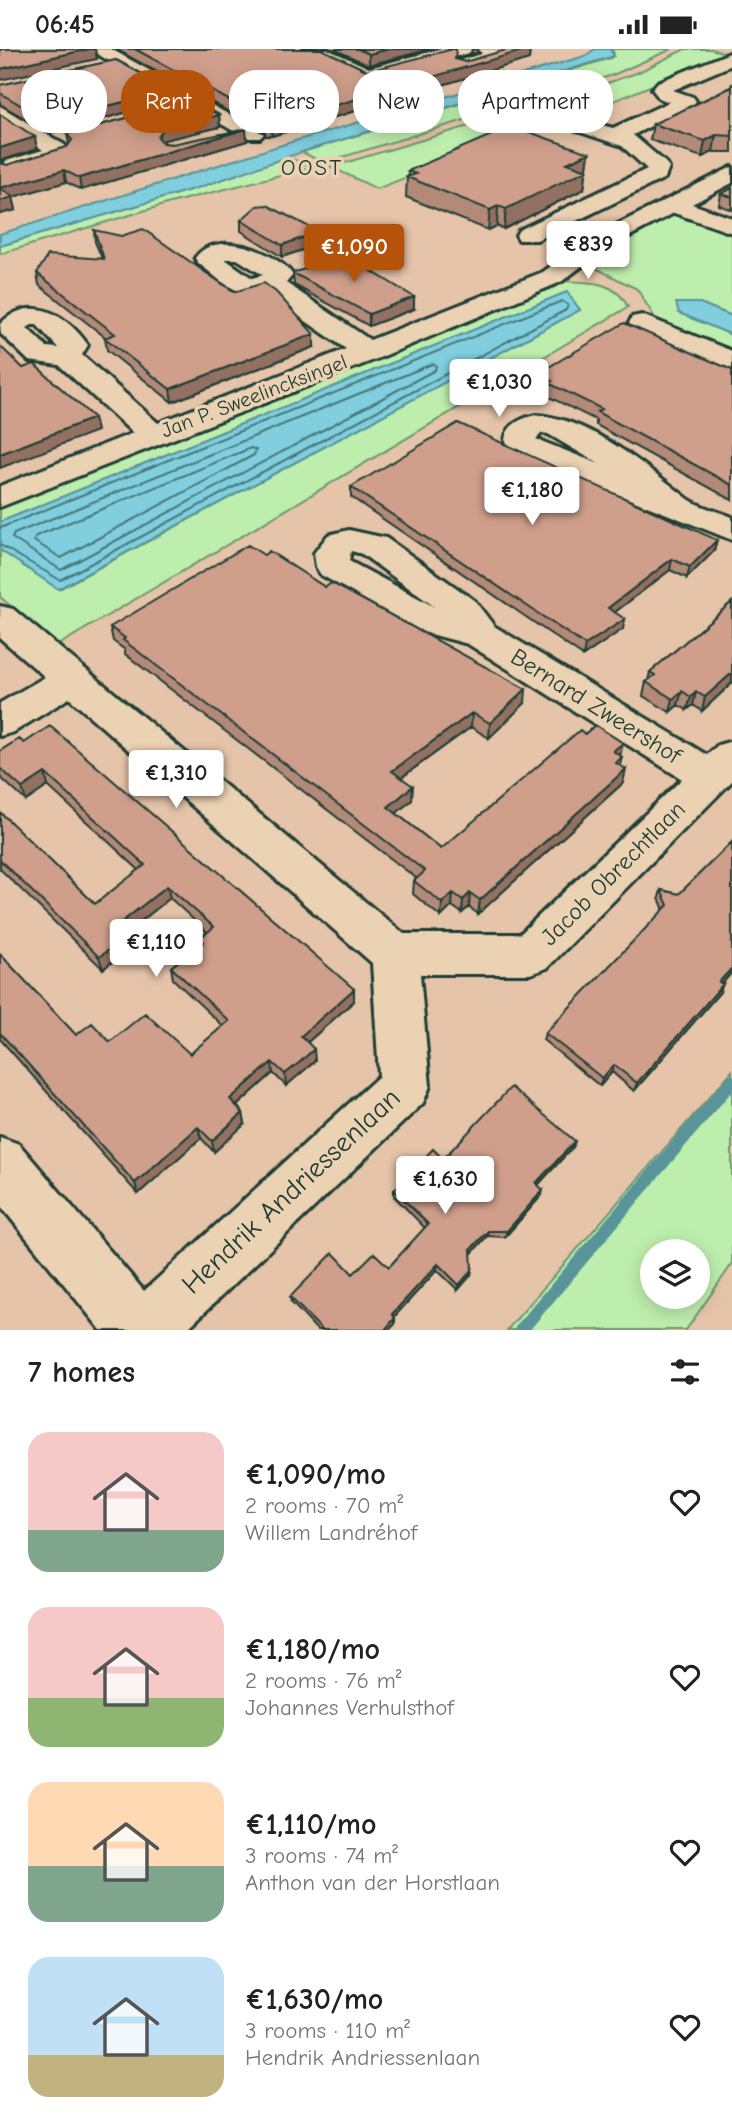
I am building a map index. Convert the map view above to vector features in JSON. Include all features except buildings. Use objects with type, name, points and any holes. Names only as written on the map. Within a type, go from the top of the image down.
[{"type":"street","points":[[97,49],[249,132],[212,138]]},
{"type":"street","points":[[312,49],[358,70]]},
{"type":"street","points":[[390,70],[463,57],[500,54],[487,49]]},
{"type":"street","points":[[716,49],[732,56]]},
{"type":"street","points":[[615,135],[686,101],[666,95],[662,89],[665,86],[732,56]]},
{"type":"street","points":[[86,69],[120,62]]},
{"type":"street","points":[[343,80],[353,78]]},
{"type":"street","points":[[0,112],[60,152],[10,168]]},
{"type":"street","points":[[528,235],[657,173],[658,168],[630,141],[608,133]]},
{"type":"street","points":[[47,143],[70,137]]},
{"type":"street","name":"Jan P. Sweelincksingel","points":[[0,496],[369,352],[557,275],[592,248],[732,174]]},
{"type":"street","points":[[673,205],[732,226]]},
{"type":"street","points":[[269,283],[369,352]]},
{"type":"street","points":[[642,323],[732,361]]},
{"type":"street","points":[[67,356],[153,435]]},
{"type":"street","points":[[673,501],[732,530]]},
{"type":"street","points":[[0,618],[395,954]]},
{"type":"street","name":"Bernard Zweershof","points":[[481,635],[721,767]]},
{"type":"street","points":[[0,722],[70,679]]},
{"type":"street","name":"Jacob Obrechtlaan","points":[[395,954],[530,954],[721,767]]},
{"type":"street","name":"Hendrik Andriessenlaan","points":[[142,1330],[405,1086],[395,954]]},
{"type":"street","points":[[0,1163],[142,1330]]},
{"type":"green space","points":[[610,49],[672,49],[613,75],[613,70],[572,70],[611,58],[614,53]]},
{"type":"green space","points":[[685,49],[711,49],[728,54],[613,101],[613,81],[639,72]]},
{"type":"green space","points":[[458,105],[458,122],[444,126],[444,109]]},
{"type":"green space","points":[[458,129],[458,133],[520,133],[377,189],[331,167]]},
{"type":"green space","points":[[364,133],[422,133],[323,163],[302,152]]},
{"type":"green space","points":[[287,157],[312,167],[170,203],[0,254],[0,246],[200,187]]},
{"type":"green space","points":[[673,209],[732,232],[732,316],[700,303],[679,313],[732,335],[732,351],[655,318],[637,289],[580,260]]},
{"type":"green space","points":[[558,281],[589,282],[607,287],[615,291],[628,307],[58,645],[0,597],[0,550],[59,589],[580,310],[567,292],[0,522],[0,503]]},
{"type":"green space","points":[[732,1071],[732,1264],[710,1296],[710,1239],[640,1239],[640,1309],[701,1309],[686,1330],[507,1330]]},
{"type":"water","points":[[595,49],[610,49],[614,56],[568,70],[537,70],[585,56]]},
{"type":"water","points":[[458,93],[458,104],[444,108],[444,97]]},
{"type":"water","points":[[353,124],[353,133],[364,133],[200,187],[0,246],[0,234],[288,143],[322,133],[339,133],[339,128]]},
{"type":"water","points":[[567,292],[580,310],[58,589],[0,550],[0,522]]},
{"type":"water","points":[[676,303],[700,303],[732,316],[732,335],[679,313]]},
{"type":"waterway","points":[[521,1330],[732,1081]]},
{"type":"district","name":"OOST","points":[[312,167]]}]
